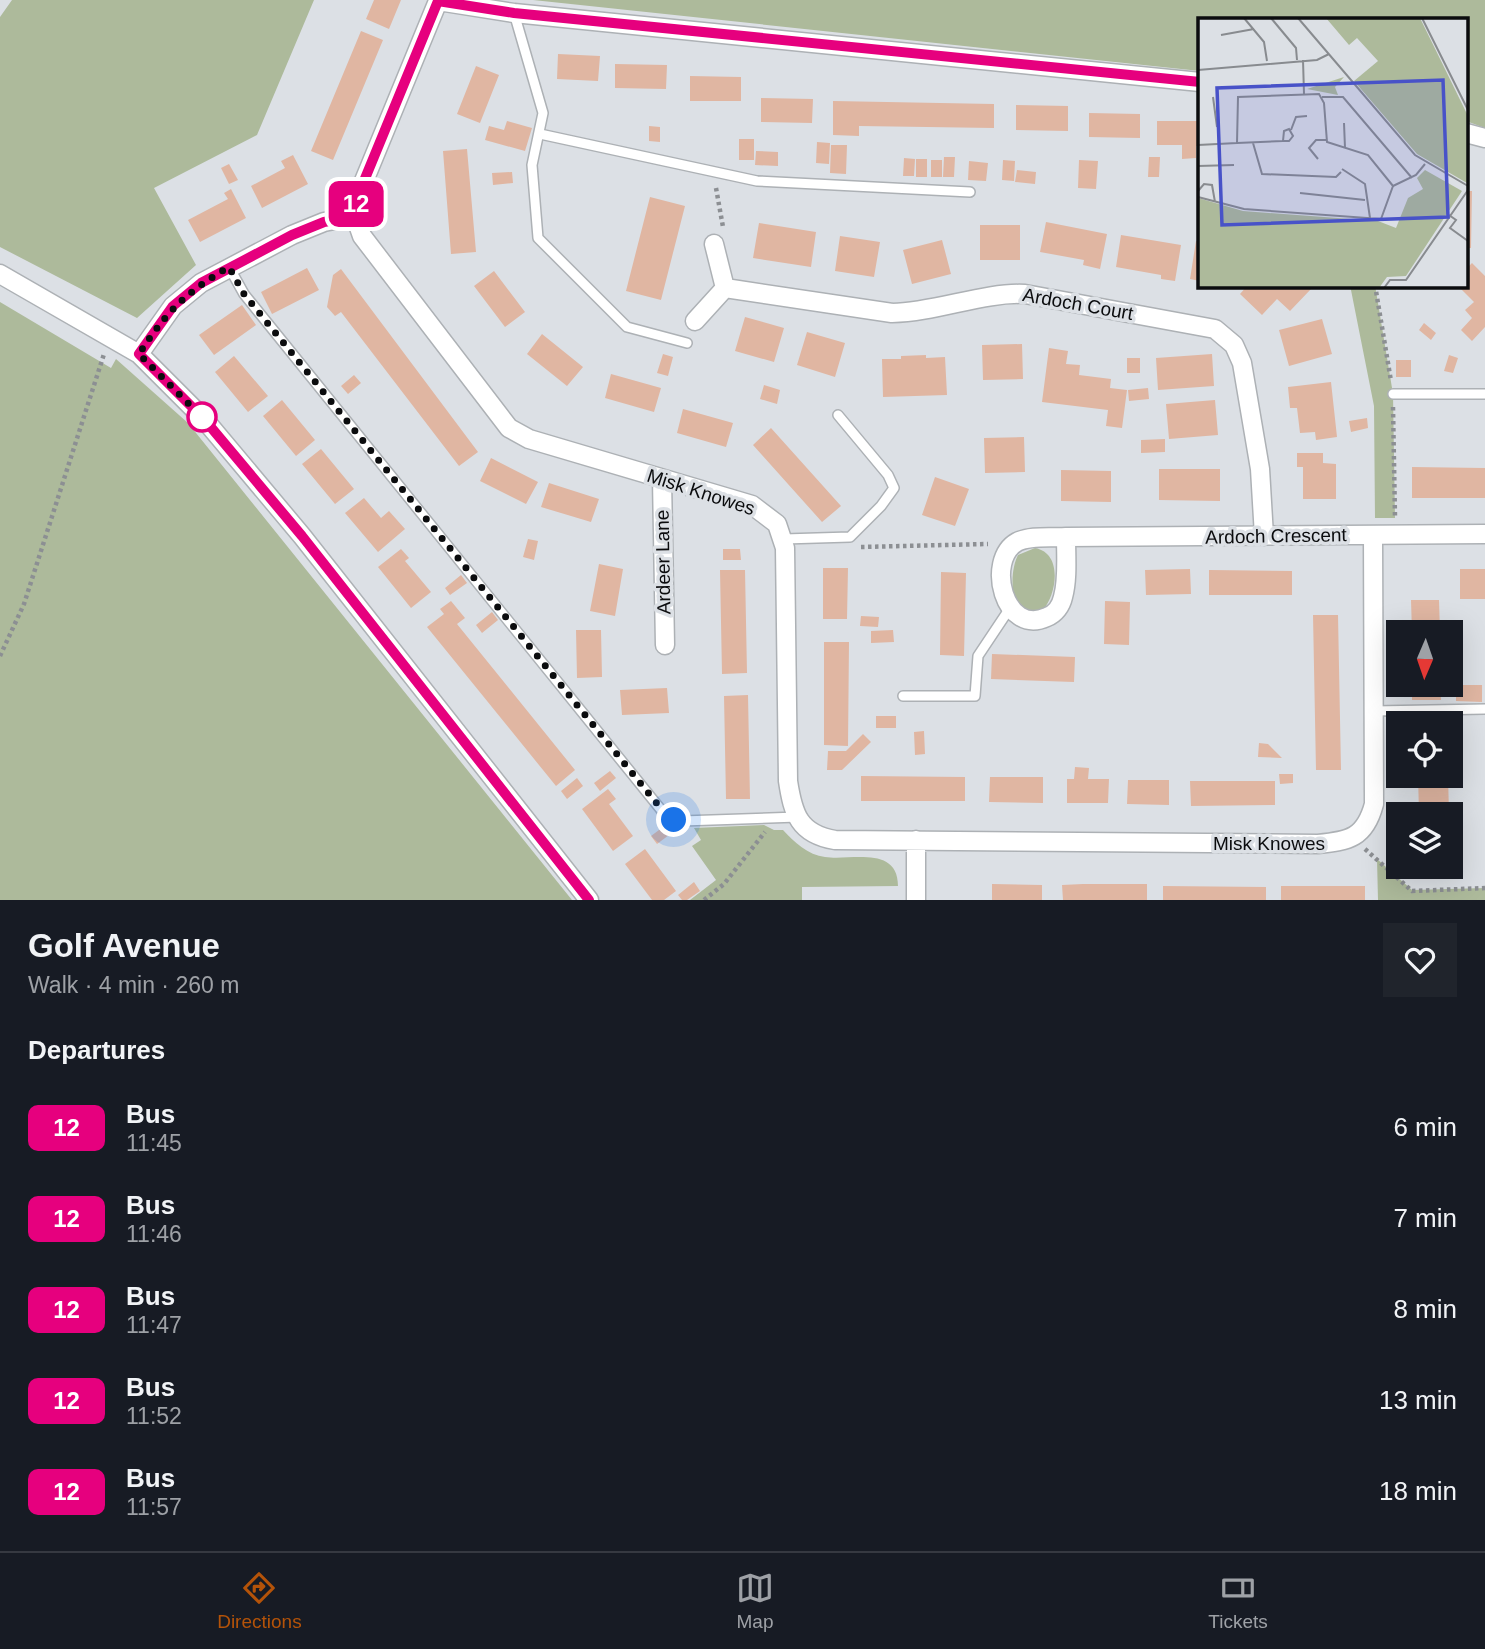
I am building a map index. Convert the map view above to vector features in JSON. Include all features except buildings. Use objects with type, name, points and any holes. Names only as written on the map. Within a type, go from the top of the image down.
[{"type":"street","points":[[139,354],[173,306],[201,283],[324,222],[355,216],[357,198],[438,1],[514,13],[1198,82]]},
{"type":"street","points":[[1468,134],[1485,138]]},
{"type":"street","name":"Misk Knowes","points":[[355,216],[362,236],[509,428],[529,439],[752,506],[777,524],[784,539]]},
{"type":"street","points":[[695,321],[725,288],[714,244]]},
{"type":"street","points":[[0,274],[139,354],[204,419],[302,536],[589,900]]},
{"type":"street","name":"Ardoch Court","points":[[725,288],[892,313],[933,310],[1002,295],[1026,293],[1215,329],[1234,345],[1242,363],[1260,469],[1264,536]]},
{"type":"street","name":"Ardeer Lane","points":[[663,480],[664,645]]},
{"type":"street","name":"Ardoch Crescent","points":[[1010,548],[1018,541],[1028,539],[1066,537],[1485,534]]},
{"type":"street","name":"Misk Knowes","points":[[798,817],[810,832],[821,838],[835,840],[1318,844],[1352,838],[1370,818],[1374,804],[1373,535]]},
{"type":"street","points":[[1010,548],[1004,559],[1002,572],[1003,595],[1010,608],[1024,619],[1045,619],[1061,605],[1065,594],[1066,537]]},
{"type":"street","points":[[784,539],[788,781],[791,801],[798,817]]},
{"type":"street","points":[[916,840],[916,900]]},
{"type":"lane","points":[[514,13],[543,113],[532,165],[538,238],[627,327],[687,342]]},
{"type":"lane","points":[[540,134],[757,181],[970,192]]},
{"type":"lane","points":[[229,267],[244,294],[663,811],[674,820],[682,821],[798,817]]},
{"type":"lane","points":[[1393,394],[1485,394]]},
{"type":"lane","points":[[784,539],[850,537],[881,506],[894,488],[888,475],[838,415]]},
{"type":"lane","points":[[904,696],[975,696],[978,656],[1010,608]]},
{"type":"lane","points":[[1374,711],[1485,709]]},
{"type":"path","points":[[713,173],[726,240],[714,244]]},
{"type":"path","points":[[0,656],[24,604],[110,337]]},
{"type":"path","points":[[854,547],[993,544],[1010,548]]},
{"type":"path","points":[[705,900],[724,884],[776,818]]},
{"type":"path","points":[[1352,838],[1412,891],[1485,888]]},
{"type":"green space","points":[[12,0],[314,0],[257,135],[154,188],[196,265],[137,318],[0,247],[0,17]]},
{"type":"green space","points":[[533,0],[1485,0],[1485,128],[1468,122],[1468,18],[1198,18],[1198,71]]},
{"type":"green space","points":[[1350,287],[1375,287],[1393,394],[1395,518],[1375,518],[1374,406]]},
{"type":"green space","points":[[0,302],[111,368],[116,359],[188,423],[572,900],[0,900]]},
{"type":"green space","points":[[1035,548],[1044,551],[1050,558],[1055,575],[1048,603],[1043,610],[1031,612],[1024,610],[1015,597],[1013,570],[1018,555]]},
{"type":"green space","points":[[764,825],[774,830],[783,830],[802,847],[819,856],[881,860],[890,865],[896,873],[898,886],[802,887],[802,900],[690,900],[716,880],[692,846],[701,840],[694,828]]},
{"type":"green space","points":[[1377,859],[1386,867],[1386,879],[1400,879],[1412,890],[1485,888],[1485,900],[1378,900]]},
{"type":"bus line","name":"12","points":[[589,900],[302,536],[204,419],[139,354],[173,306],[201,283],[292,235],[324,222],[355,216],[357,198],[438,1],[514,13],[1198,82]]},
{"type":"route","points":[[202,417],[204,419],[139,354],[173,306],[201,283],[229,267],[244,294],[663,811],[674,820]]}]
